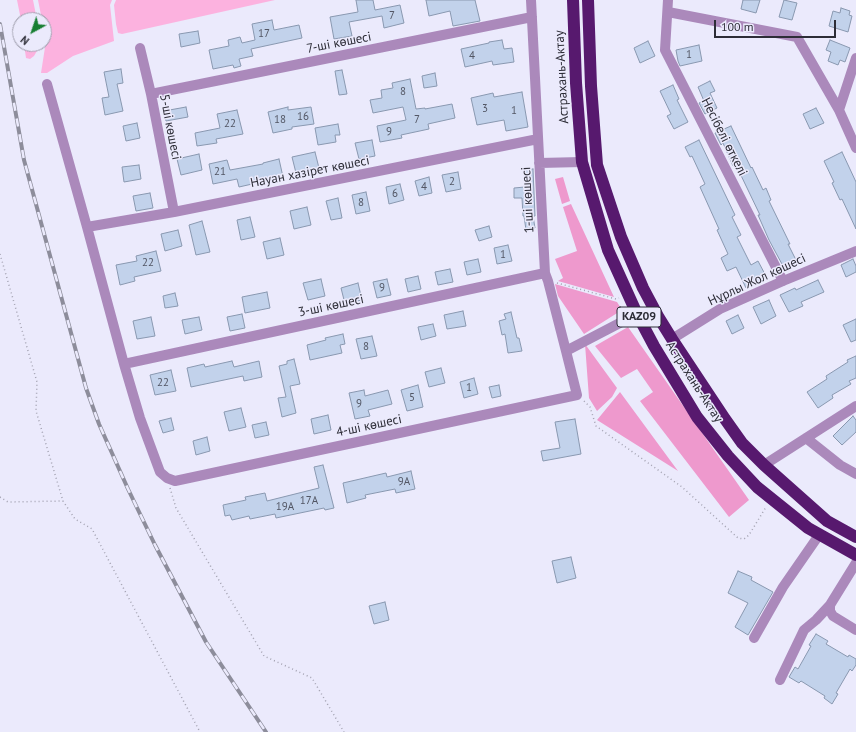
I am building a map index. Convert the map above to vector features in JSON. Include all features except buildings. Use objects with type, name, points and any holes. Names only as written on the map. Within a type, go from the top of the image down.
[{"type":"highway","name":"Астрахань-Актау","points":[[573,0],[576,83],[582,162],[608,250],[637,314],[654,346],[697,417],[728,456],[756,487],[808,528],[856,555]]},
{"type":"highway","name":"KAZ09","points":[[588,0],[591,86],[597,165],[621,237],[643,288],[672,339],[742,443],[764,465],[827,521],[856,537]]},
{"type":"highway","points":[[728,456],[742,443]]},
{"type":"street","name":"1-шi көшесі","points":[[531,0],[546,277],[577,395]]},
{"type":"street","name":"Несібелі өткелі","points":[[668,0],[666,50],[783,281]]},
{"type":"street","points":[[668,12],[797,37],[840,110],[856,148]]},
{"type":"street","name":"7-шi көшесі","points":[[151,94],[532,17]]},
{"type":"street","name":"5-шi көшесі","points":[[140,48],[151,94],[174,212]]},
{"type":"street","points":[[840,110],[856,58]]},
{"type":"street","points":[[47,84],[140,418],[160,472],[167,478]]},
{"type":"street","name":"Науан хазірет көшесі","points":[[87,227],[174,212],[538,139]]},
{"type":"street","points":[[539,164],[582,162]]},
{"type":"street","name":"Нұрлы Жол көшесі","points":[[672,339],[720,309],[856,251]]},
{"type":"street","name":"3-шi көшесі","points":[[124,364],[546,277]]},
{"type":"street","points":[[566,351],[637,314]]},
{"type":"street","name":"4-шi көшесі","points":[[167,478],[175,481],[577,395]]},
{"type":"street","points":[[764,465],[856,406]]},
{"type":"street","points":[[806,438],[840,465],[856,474]]},
{"type":"street","points":[[754,638],[783,587],[819,535]]},
{"type":"street","points":[[780,680],[804,630],[830,605],[856,564]]},
{"type":"street","points":[[830,605],[830,611],[833,616],[856,630]]},
{"type":"path","points":[[0,254],[37,382],[36,411],[63,501],[75,519],[92,529],[200,732]]},
{"type":"path","points":[[546,277],[616,299],[628,295]]},
{"type":"path","points":[[577,395],[590,407],[596,426],[682,487],[738,538],[744,539],[749,535],[771,499]]},
{"type":"path","points":[[167,478],[176,508],[264,656],[312,678],[344,732]]},
{"type":"path","points":[[0,497],[8,502],[63,501]]},
{"type":"shaded area","points":[[17,0],[33,0],[35,12],[19,12]]},
{"type":"shaded area","points":[[38,0],[112,0],[110,5],[114,41],[73,56],[47,73],[41,73],[44,52],[52,52],[52,12],[40,12]]},
{"type":"shaded area","points":[[116,0],[275,0],[122,34],[118,33],[116,24],[114,5]]},
{"type":"shaded area","points":[[25,52],[36,52],[30,59],[26,58]]},
{"type":"shaded area","points":[[563,177],[570,201],[562,204],[555,179]]},
{"type":"shaded area","points":[[571,204],[614,297],[558,281],[563,278],[555,259],[577,251],[563,207]]},
{"type":"shaded area","points":[[555,284],[617,302],[622,310],[584,334],[558,296]]},
{"type":"shaded area","points":[[628,327],[749,500],[729,517],[640,401],[653,392],[637,369],[621,378],[595,346]]},
{"type":"shaded area","points":[[585,344],[617,388],[612,397],[597,411],[589,398]]},
{"type":"shaded area","points":[[620,392],[678,471],[597,420]]},
{"type":"railway","points":[[0,24],[24,160],[86,388],[99,424],[155,545],[206,642],[266,732]]}]
